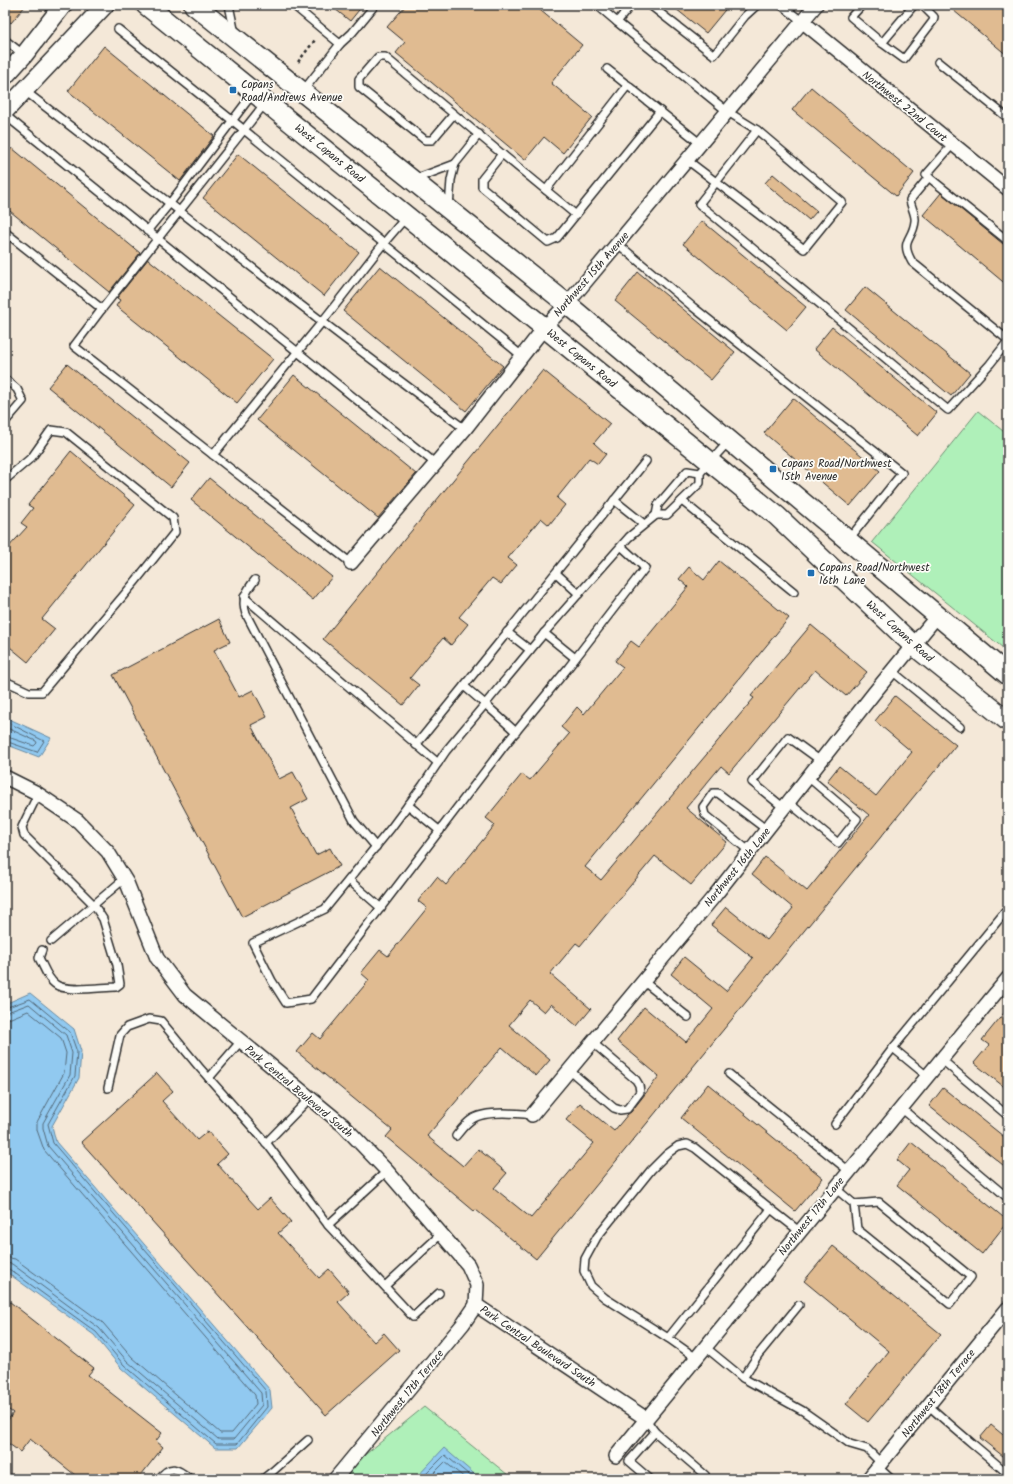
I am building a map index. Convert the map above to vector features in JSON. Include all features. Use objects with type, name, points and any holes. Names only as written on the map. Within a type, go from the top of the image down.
[{"type":"main road","name":"West Copans Road","points":[[146,5],[544,328],[705,467],[777,516],[914,645],[1008,721]]},
{"type":"main road","points":[[194,5],[567,304],[1008,675]]},
{"type":"street","points":[[5,112],[105,5]]},
{"type":"street","name":"Northwest 15th Avenue","points":[[351,563],[465,429],[544,328],[567,304],[618,244],[816,5]]},
{"type":"street","points":[[5,76],[24,55],[55,8]]},
{"type":"street","name":"Northwest 22nd Court","points":[[803,22],[1008,189]]},
{"type":"street","name":"Northwest 16th Lane","points":[[532,1115],[716,894],[937,616]]},
{"type":"street","name":"Park Central Boulevard South","points":[[5,777],[38,794],[78,821],[108,852],[124,879],[157,958],[185,995],[343,1125],[387,1171],[468,1265],[477,1285],[476,1304],[645,1418]]},
{"type":"street","name":"Northwest 17th Lane","points":[[616,1456],[704,1346],[1007,979]]},
{"type":"street","name":"Northwest 17th Terrace","points":[[335,1479],[463,1324],[476,1304]]},
{"type":"street","name":"Northwest 18th Terrace","points":[[868,1479],[1008,1308]]},
{"type":"lane","points":[[229,5],[236,40]]},
{"type":"lane","points":[[293,5],[340,44]]},
{"type":"lane","points":[[303,91],[340,44],[352,33],[375,5]]},
{"type":"lane","points":[[597,5],[728,112],[757,130],[842,202],[804,249],[687,160]]},
{"type":"lane","points":[[617,22],[631,5]]},
{"type":"lane","points":[[650,5],[714,55],[757,5]]},
{"type":"lane","points":[[781,5],[803,22]]},
{"type":"lane","points":[[862,5],[851,17],[904,59],[933,21],[934,17],[922,5]]},
{"type":"lane","points":[[882,43],[914,5]]},
{"type":"lane","points":[[118,30],[522,356]]},
{"type":"lane","points":[[5,40],[24,55]]},
{"type":"lane","points":[[454,114],[432,140],[425,140],[359,86],[359,79],[378,57],[386,57],[576,214]]},
{"type":"lane","points":[[938,62],[1008,118]]},
{"type":"lane","points":[[607,69],[701,144]]},
{"type":"lane","points":[[546,190],[628,85]]},
{"type":"lane","points":[[24,91],[379,366],[465,429]]},
{"type":"lane","points":[[147,231],[232,121],[260,97]]},
{"type":"lane","points":[[260,97],[243,130],[74,346],[351,563]]},
{"type":"lane","points":[[502,154],[482,179],[482,187],[548,242],[557,238],[660,111]]},
{"type":"lane","points":[[5,115],[436,464]]},
{"type":"lane","points":[[757,130],[699,204],[948,410],[990,364],[1008,340],[912,262],[907,253],[906,242],[916,220],[910,200],[929,177]]},
{"type":"lane","points":[[449,209],[451,180],[455,164],[479,134]]},
{"type":"lane","points":[[952,144],[926,175],[1008,241]]},
{"type":"lane","points":[[413,180],[455,164]]},
{"type":"lane","points":[[213,454],[407,216]]},
{"type":"lane","points":[[5,232],[102,309]]},
{"type":"lane","points":[[618,244],[693,307],[902,473],[847,541]]},
{"type":"lane","points":[[5,379],[17,389],[23,401],[5,422]]},
{"type":"lane","points":[[5,480],[32,457],[51,430],[66,432],[173,518],[175,532],[42,692],[29,692],[5,681]]},
{"type":"lane","points":[[621,546],[645,568],[516,732],[311,1000],[286,1003],[272,981],[253,943],[324,909],[376,847],[446,751],[544,633],[621,546],[644,524],[656,515],[667,515],[700,483],[705,467],[730,441]]},
{"type":"lane","points":[[416,745],[646,461]]},
{"type":"lane","points":[[656,515],[658,505],[686,471],[705,467]]},
{"type":"lane","points":[[614,500],[644,524]]},
{"type":"lane","points":[[682,500],[794,592]]},
{"type":"lane","points":[[556,572],[579,594]]},
{"type":"lane","points":[[255,580],[244,597],[243,604],[246,614],[354,821],[376,847]]},
{"type":"lane","points":[[244,597],[416,745],[438,762]]},
{"type":"lane","points":[[507,632],[530,650]]},
{"type":"lane","points":[[544,633],[575,658]]},
{"type":"lane","points":[[892,671],[960,727]]},
{"type":"lane","points":[[464,686],[516,732]]},
{"type":"lane","points":[[808,777],[857,819],[838,843],[752,782],[788,737],[821,761]]},
{"type":"lane","points":[[749,851],[705,815],[702,806],[714,793],[718,794],[767,830]]},
{"type":"lane","points":[[38,794],[22,827],[24,835],[94,905],[103,919],[117,965],[120,984],[116,987],[67,989],[56,985],[49,978],[39,958],[42,950]]},
{"type":"lane","points":[[408,805],[440,831]]},
{"type":"lane","points":[[51,941],[124,879]]},
{"type":"lane","points":[[349,880],[381,908]]},
{"type":"lane","points":[[835,1124],[893,1048],[1007,912]]},
{"type":"lane","points":[[643,981],[688,1017]]},
{"type":"lane","points":[[108,1088],[120,1035],[127,1027],[149,1019],[161,1021],[266,1143],[328,1225],[413,1317],[439,1293]]},
{"type":"lane","points":[[209,1078],[240,1041]]},
{"type":"lane","points":[[569,1070],[614,1108],[620,1110],[627,1109],[640,1092],[639,1085],[636,1080],[592,1042]]},
{"type":"lane","points":[[893,1048],[927,1076]]},
{"type":"lane","points":[[941,1059],[1008,1116]]},
{"type":"lane","points":[[729,1074],[849,1171]]},
{"type":"lane","points":[[266,1143],[310,1098]]},
{"type":"lane","points":[[901,1108],[1008,1198]]},
{"type":"lane","points":[[456,1136],[471,1120],[485,1115],[511,1113],[532,1115]]},
{"type":"lane","points":[[695,1357],[605,1298],[591,1286],[584,1271],[585,1259],[596,1237],[651,1170],[667,1154],[678,1146],[687,1144],[695,1148],[799,1231]]},
{"type":"lane","points":[[328,1225],[387,1171]]},
{"type":"lane","points":[[835,1188],[854,1204],[857,1230],[950,1304],[971,1277],[879,1202],[854,1204]]},
{"type":"lane","points":[[668,1338],[771,1209]]},
{"type":"lane","points":[[385,1286],[441,1234]]},
{"type":"lane","points":[[743,1378],[758,1354],[799,1305]]},
{"type":"lane","points":[[704,1346],[743,1378],[803,1410],[850,1444],[867,1449],[891,1479]]},
{"type":"lane","points":[[928,1405],[1008,1474]]},
{"type":"lane","points":[[645,1418],[656,1432],[706,1475],[702,1479]]},
{"type":"lane","points":[[650,1479],[629,1461],[656,1432]]},
{"type":"lane","points":[[263,1479],[273,1472],[308,1440]]},
{"type":"lane","points":[[159,1479],[164,1471],[175,1469],[179,1470],[190,1479]]},
{"type":"path","points":[[298,62],[315,40]]},
{"type":"green space","points":[[978,411],[1008,435],[1008,652],[872,542]]},
{"type":"green space","points":[[424,1407],[513,1479],[335,1479]]},
{"type":"water","points":[[5,717],[51,738],[39,757],[5,744]]},
{"type":"water","points":[[30,993],[74,1029],[81,1051],[79,1078],[52,1126],[56,1142],[270,1390],[272,1408],[238,1448],[215,1448],[121,1368],[94,1335],[5,1271],[5,1004]]},
{"type":"water","points":[[444,1448],[480,1479],[415,1479]]},
{"type":"building","points":[[5,5],[26,5],[11,23],[5,18]]},
{"type":"building","points":[[330,5],[363,5],[350,21]]},
{"type":"building","points":[[406,5],[534,5],[582,45],[551,83],[592,117],[563,153],[544,137],[525,160],[396,53],[405,42],[387,27]]},
{"type":"building","points":[[671,5],[729,5],[706,33]]},
{"type":"building","points":[[947,5],[1008,5],[1008,56]]},
{"type":"building","points":[[104,46],[214,136],[180,181],[68,91]]},
{"type":"building","points":[[811,87],[914,173],[896,196],[792,110]]},
{"type":"building","points":[[12,148],[140,253],[109,292],[5,207],[5,157]]},
{"type":"building","points":[[238,154],[359,252],[324,296],[203,198]]},
{"type":"building","points":[[773,174],[817,211],[809,220],[765,183]]},
{"type":"building","points":[[941,193],[1008,248],[1008,286],[923,215]]},
{"type":"building","points":[[702,221],[806,307],[787,330],[683,244]]},
{"type":"building","points":[[148,259],[273,359],[237,403],[116,306],[120,300],[117,298]]},
{"type":"building","points":[[380,266],[503,366],[466,411],[343,311]]},
{"type":"building","points":[[638,272],[735,352],[711,380],[615,301]]},
{"type":"building","points":[[865,287],[970,373],[951,396],[846,310]]},
{"type":"building","points":[[832,327],[937,413],[918,436],[814,349]]},
{"type":"building","points":[[67,364],[190,463],[171,487],[48,387]]},
{"type":"building","points":[[543,370],[610,424],[594,443],[606,454],[598,464],[589,458],[557,498],[565,505],[549,525],[541,518],[508,558],[517,565],[501,584],[492,578],[459,617],[468,624],[451,645],[443,638],[410,678],[419,685],[403,705],[323,639]]},
{"type":"building","points":[[294,375],[416,474],[378,518],[257,420]]},
{"type":"building","points":[[793,398],[880,471],[850,506],[764,433]]},
{"type":"building","points":[[71,451],[135,505],[42,619],[55,629],[28,662],[5,643],[5,551],[27,527],[21,523],[33,508],[28,505]]},
{"type":"building","points":[[209,478],[332,577],[313,600],[191,500]]},
{"type":"building","points":[[719,561],[789,618],[585,867],[601,880],[754,698],[751,696],[811,625],[867,672],[846,696],[815,670],[729,773],[721,766],[686,808],[727,842],[691,885],[655,856],[580,946],[576,943],[550,974],[591,1009],[577,1026],[551,1004],[544,1012],[530,1000],[509,1025],[550,1060],[536,1076],[502,1047],[427,1136],[463,1166],[478,1149],[507,1173],[494,1188],[531,1218],[594,1143],[566,1120],[580,1103],[614,1131],[659,1076],[617,1041],[644,1007],[686,1042],[713,1009],[671,974],[684,957],[726,991],[753,958],[711,925],[726,907],[767,940],[793,908],[752,874],[765,857],[807,891],[869,815],[827,781],[839,766],[876,796],[912,752],[875,721],[895,696],[956,745],[536,1259],[476,1210],[474,1211],[386,1137],[392,1130],[297,1052],[313,1033],[320,1039],[369,980],[361,973],[380,950],[388,956],[427,908],[418,901],[437,877],[446,885],[495,825],[486,818],[522,774],[530,780],[569,734],[561,727],[577,707],[584,714],[623,667],[615,661],[631,641],[639,647],[688,587],[679,579],[689,567],[704,580]]},
{"type":"building","points":[[219,619],[230,642],[214,650],[239,697],[253,690],[267,717],[251,725],[279,779],[293,772],[308,799],[291,808],[316,855],[330,848],[340,866],[242,917],[113,675]]},
{"type":"building","points":[[1008,1008],[1008,1090],[974,1063],[989,1045],[982,1040]]},
{"type":"building","points":[[157,1073],[173,1091],[162,1101],[197,1140],[208,1131],[228,1154],[217,1164],[258,1209],[270,1198],[291,1222],[278,1233],[319,1278],[329,1269],[349,1292],[338,1302],[374,1342],[384,1333],[399,1350],[326,1415],[81,1142]]},
{"type":"building","points":[[708,1084],[823,1178],[795,1211],[681,1118]]},
{"type":"building","points":[[943,1088],[1008,1140],[1008,1169],[929,1106]]},
{"type":"building","points":[[911,1142],[1008,1221],[982,1254],[897,1185],[909,1170],[897,1160]]},
{"type":"building","points":[[833,1246],[941,1334],[868,1422],[846,1404],[889,1351],[804,1281]]},
{"type":"building","points":[[5,1298],[94,1368],[88,1375],[162,1433],[156,1441],[163,1447],[138,1479],[80,1479],[30,1439],[20,1452],[5,1441],[5,1424],[13,1413],[5,1407]]},
{"type":"building","points":[[991,1425],[1008,1439],[1008,1460],[980,1438]]},
{"type":"place","name":"Copans Road/Andrews Avenue","points":[[233,90]]},
{"type":"place","name":"Copans Road/Northwest 15th Avenue","points":[[773,469]]},
{"type":"place","name":"Copans Road/Northwest 16th Lane","points":[[811,573]]}]
